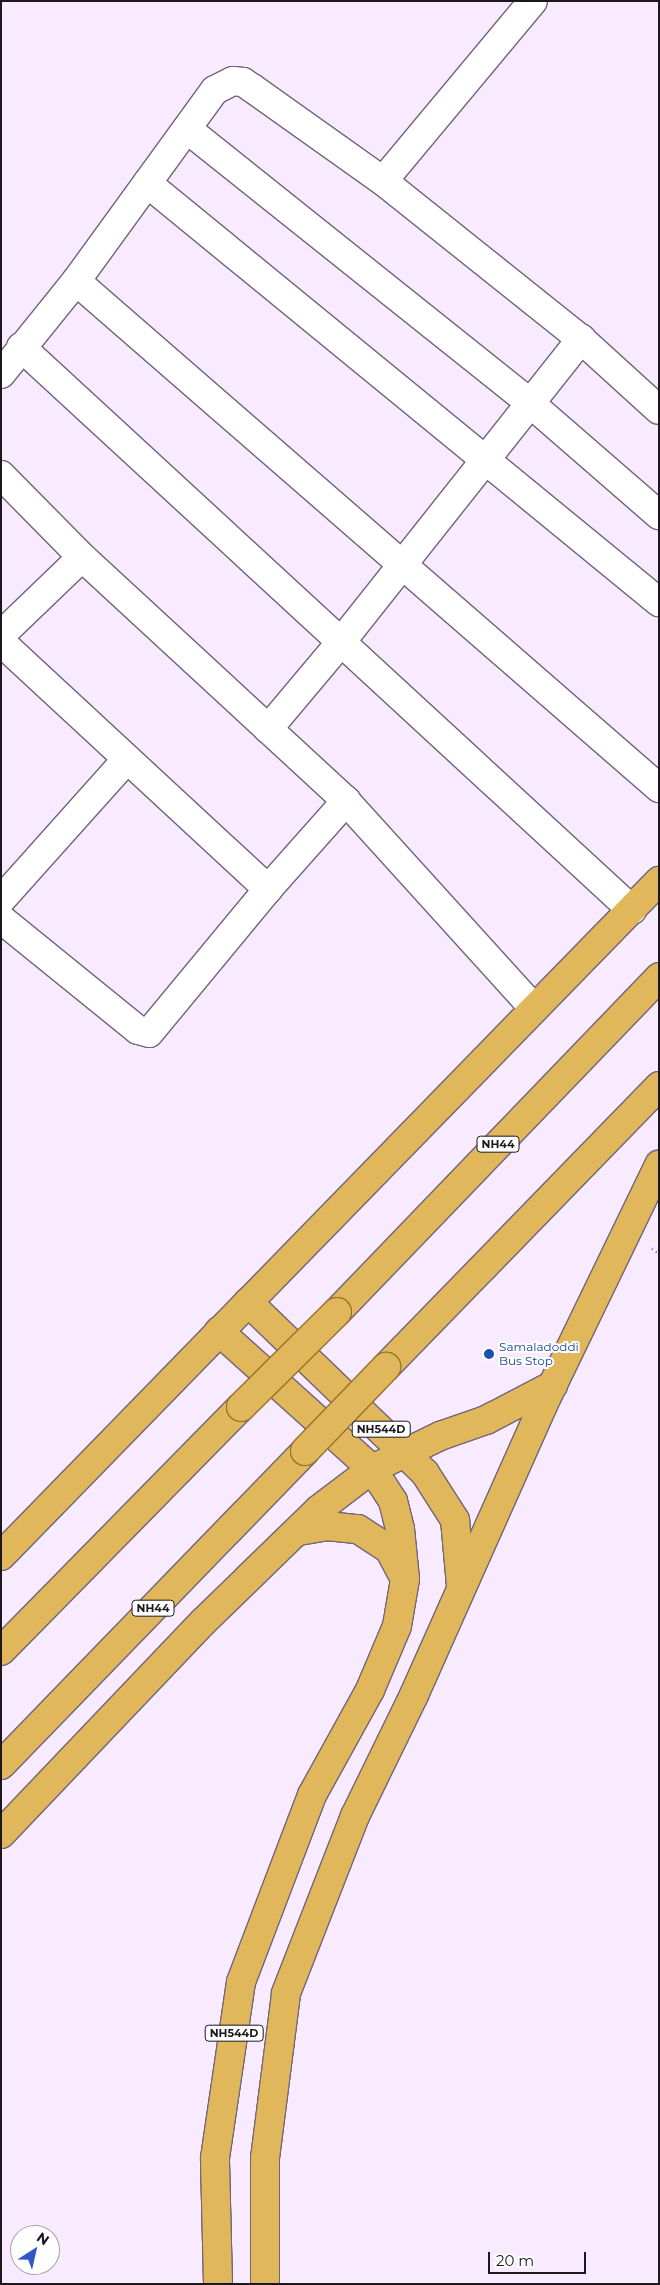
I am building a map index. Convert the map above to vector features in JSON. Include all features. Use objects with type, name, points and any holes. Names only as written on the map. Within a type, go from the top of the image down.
[{"type":"highway","points":[[1,1556],[659,881]]},
{"type":"highway","name":"NH44","points":[[1,1651],[337,1312],[659,977]]},
{"type":"highway","name":"NH44","points":[[1,1765],[659,1086]]},
{"type":"highway","points":[[461,1586],[553,1384],[659,1165]]},
{"type":"highway","name":"NH544D","points":[[248,1302],[426,1473],[455,1520],[461,1586],[414,1695],[355,1816],[286,1993],[265,2158],[265,2284]]},
{"type":"highway","name":"NH544D","points":[[218,2284],[215,2158],[241,1982],[312,1795],[370,1690],[396,1626],[405,1579],[400,1529],[393,1501],[372,1469],[220,1331]]},
{"type":"highway","points":[[1,1834],[204,1622],[299,1531],[318,1510],[372,1469],[440,1436],[486,1420],[553,1384]]},
{"type":"highway","points":[[299,1531],[327,1526],[358,1529],[389,1549],[405,1579]]},
{"type":"street","points":[[383,181],[532,1]]},
{"type":"street","points":[[1,374],[76,281],[215,90],[233,81],[243,82],[383,181],[581,339],[659,410]]},
{"type":"street","points":[[187,129],[530,403],[659,515]]},
{"type":"street","points":[[147,183],[659,602]]},
{"type":"street","points":[[76,281],[401,566],[659,788]]},
{"type":"street","points":[[268,729],[341,642],[581,339]]},
{"type":"street","points":[[21,347],[632,910]]},
{"type":"street","points":[[1,475],[82,557],[346,801],[534,1008]]},
{"type":"street","points":[[1,635],[82,557]]},
{"type":"street","points":[[1,642],[268,889]]},
{"type":"street","points":[[1,900],[127,759]]},
{"type":"street","points":[[1,919],[138,1030],[146,1033],[151,1030],[268,889],[346,801]]},
{"type":"place","name":"Samaladoddi Bus Stop","points":[[489,1354]]}]
